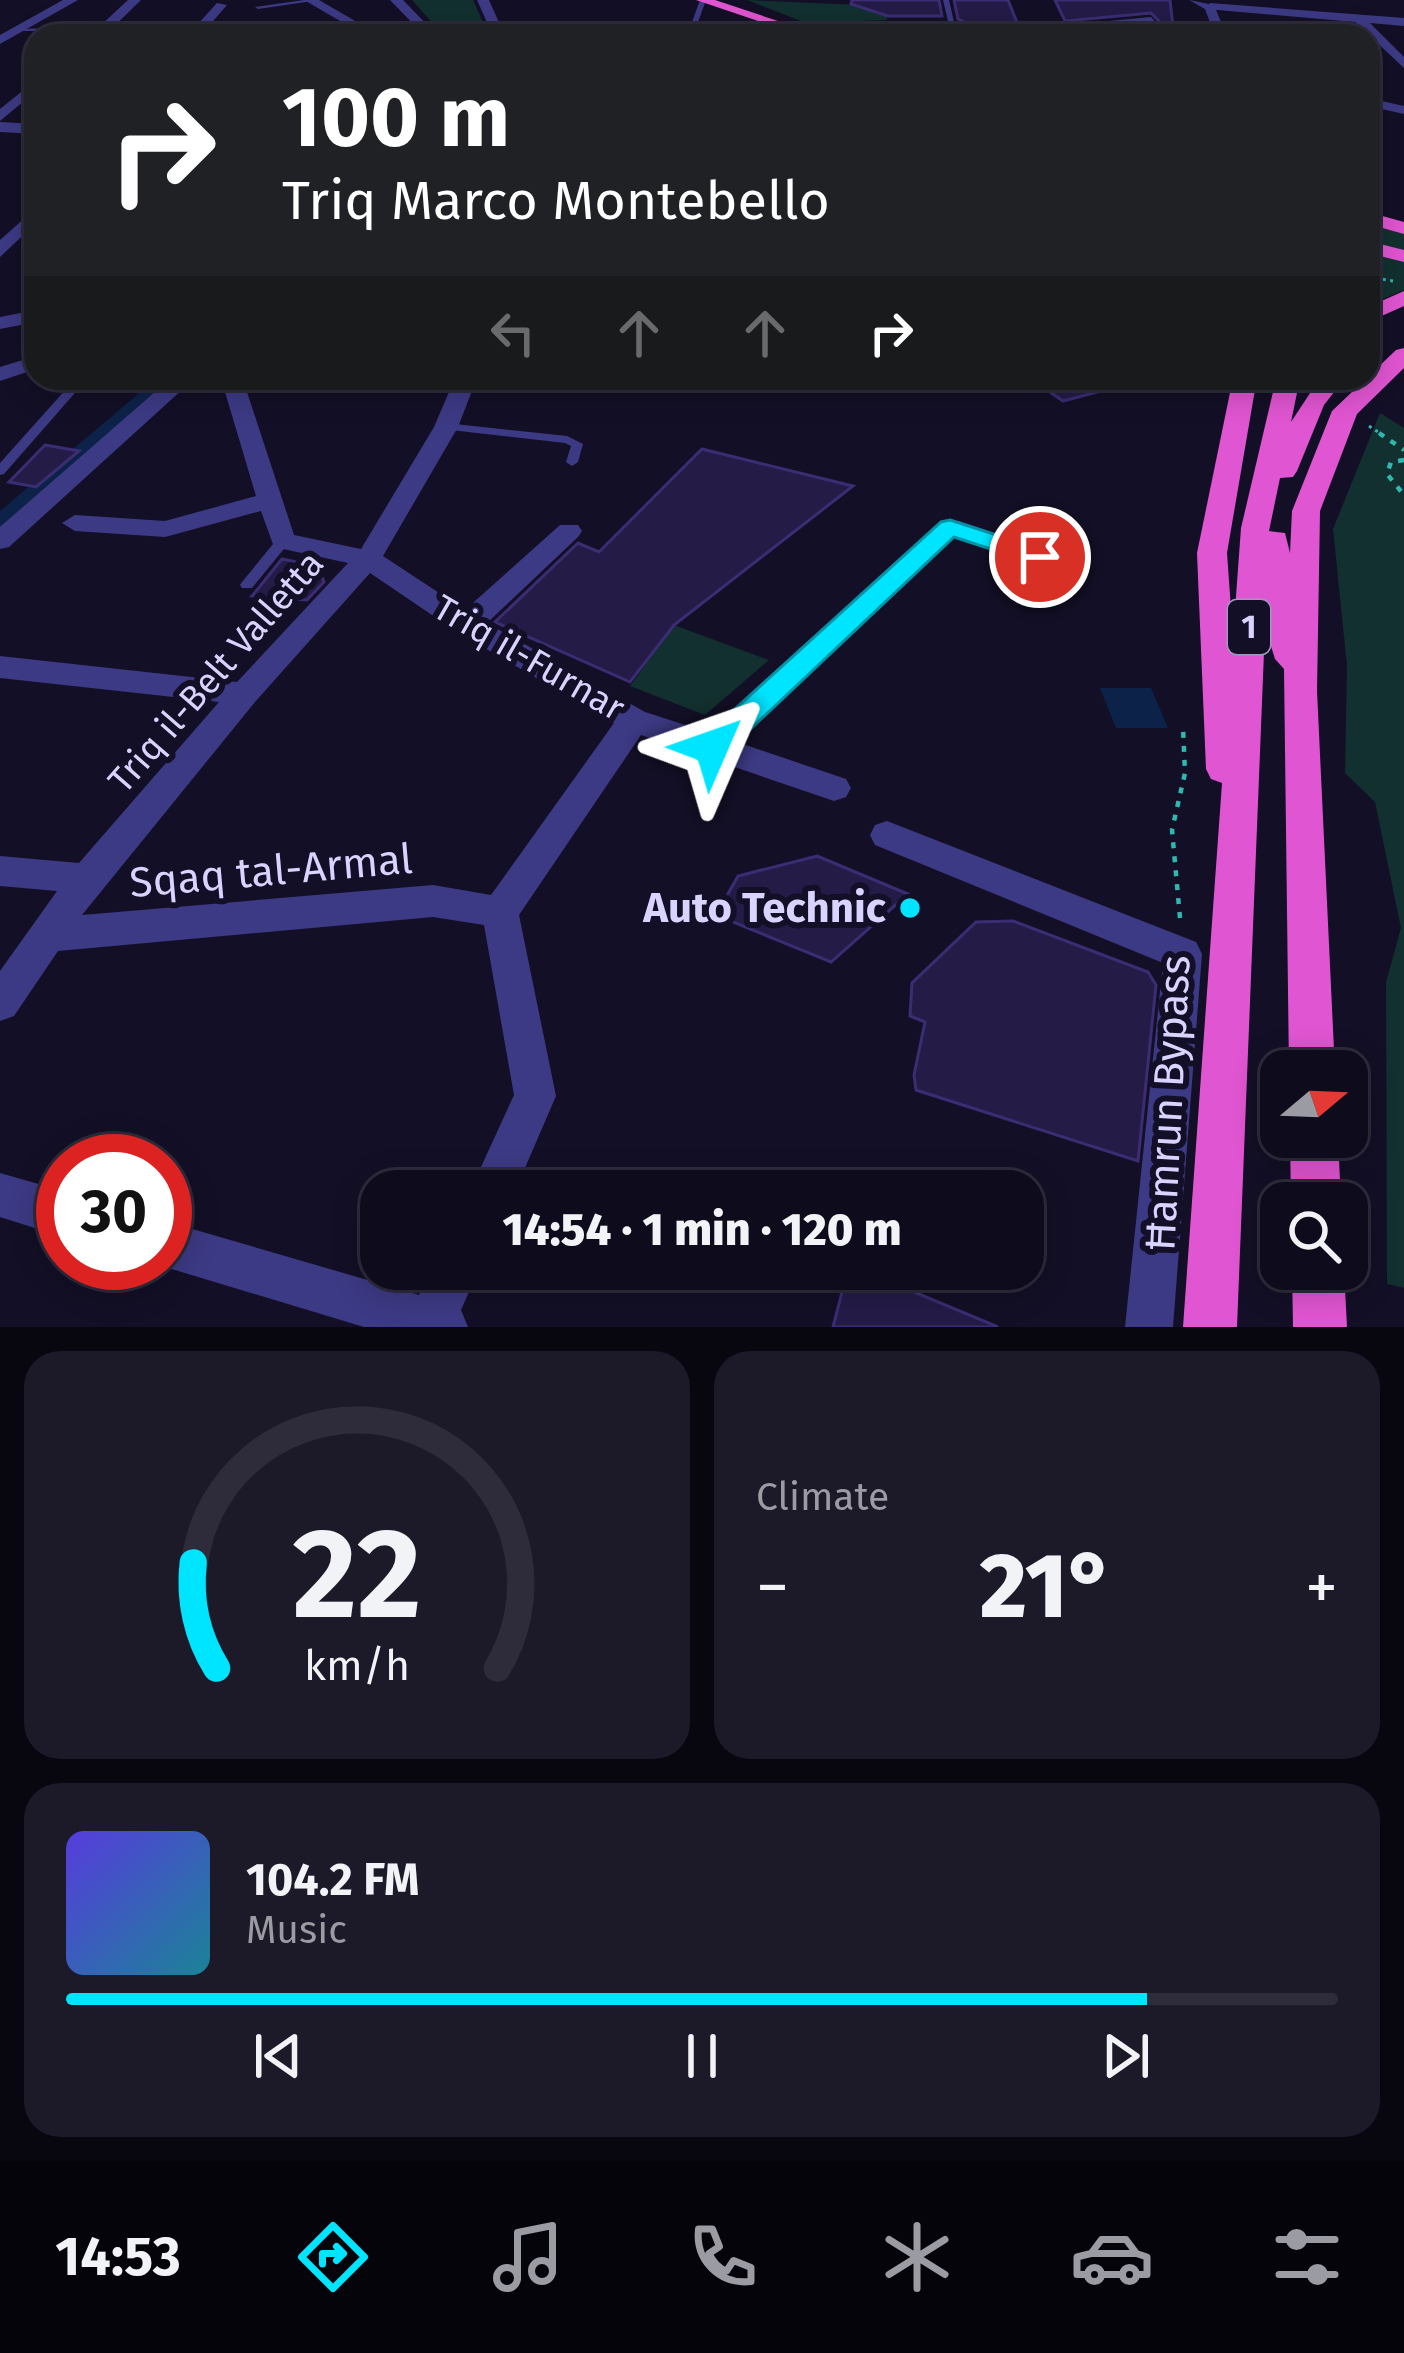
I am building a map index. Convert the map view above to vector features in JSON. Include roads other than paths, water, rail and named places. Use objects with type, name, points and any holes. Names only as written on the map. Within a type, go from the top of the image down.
[{"type":"highway","points":[[703,0],[780,24]]},
{"type":"highway","points":[[717,0],[801,24]]},
{"type":"highway","points":[[736,3],[788,24]]},
{"type":"highway","name":"1","points":[[1390,376],[1404,355]]},
{"type":"highway","points":[[1234,884],[1218,699],[1212,553],[1243,390]]},
{"type":"highway","points":[[1300,691],[1275,607],[1276,499],[1304,390]]},
{"type":"highway","name":"1","points":[[1234,884],[1255,528],[1285,392],[1304,390]]},
{"type":"highway","name":"1","points":[[1311,1050],[1300,691],[1306,511],[1345,411],[1372,390]]},
{"type":"highway","name":"Ħamrun Bypass","points":[[1210,1327],[1234,884]]},
{"type":"highway","points":[[1319,1290],[1320,1327]]},
{"type":"street","points":[[111,24],[136,0]]},
{"type":"street","points":[[310,0],[353,24]]},
{"type":"street","points":[[379,0],[401,24]]},
{"type":"street","points":[[396,0],[420,24]]},
{"type":"street","points":[[1195,0],[1292,14],[1404,22]]},
{"type":"street","points":[[1292,14],[1336,0]]},
{"type":"street","points":[[28,24],[66,1]]},
{"type":"street","points":[[1360,20],[1364,24]]},
{"type":"street","points":[[0,25],[21,28]]},
{"type":"street","points":[[0,40],[24,26]]},
{"type":"street","points":[[1380,40],[1404,64]]},
{"type":"street","points":[[0,117],[24,94]]},
{"type":"street","points":[[0,250],[7,235]]},
{"type":"street","points":[[0,541],[170,390]]},
{"type":"street","points":[[237,390],[283,541],[368,559]]},
{"type":"street","name":"Triq il-Belt Valletta","points":[[0,1003],[87,879],[244,694],[368,559],[446,427],[461,390]]},
{"type":"street","points":[[74,523],[165,530],[271,500]]},
{"type":"street","points":[[712,747],[950,527],[1040,557]]},
{"type":"street","points":[[466,625],[569,532]]},
{"type":"street","name":"Triq il-Furnar","points":[[368,559],[466,625],[634,720],[834,788]]},
{"type":"street","points":[[0,667],[244,694]]},
{"type":"street","points":[[502,1170],[536,1096],[500,911],[634,720]]},
{"type":"street","points":[[887,835],[1183,954],[1149,1327]]},
{"type":"street","points":[[0,871],[87,879]]},
{"type":"street","name":"Sqaq tal-Armal","points":[[49,934],[433,901],[500,911]]},
{"type":"street","points":[[0,1195],[36,1206]]},
{"type":"street","points":[[192,1252],[437,1325],[449,1290]]},
{"type":"lane","points":[[258,7],[310,0]]},
{"type":"lane","points":[[946,0],[951,23]]},
{"type":"lane","points":[[1084,24],[1151,19],[1155,24]]},
{"type":"lane","points":[[870,21],[954,24]]},
{"type":"lane","points":[[0,471],[71,390]]},
{"type":"lane","points":[[446,427],[567,440],[577,444],[572,462]]},
{"type":"lane","points":[[247,585],[283,541]]},
{"type":"water","points":[[1100,688],[1151,688],[1168,728],[1116,728]]},
{"type":"waterway","points":[[0,524],[156,390]]},
{"type":"place","name":"Auto Technic","points":[[910,908]]}]
